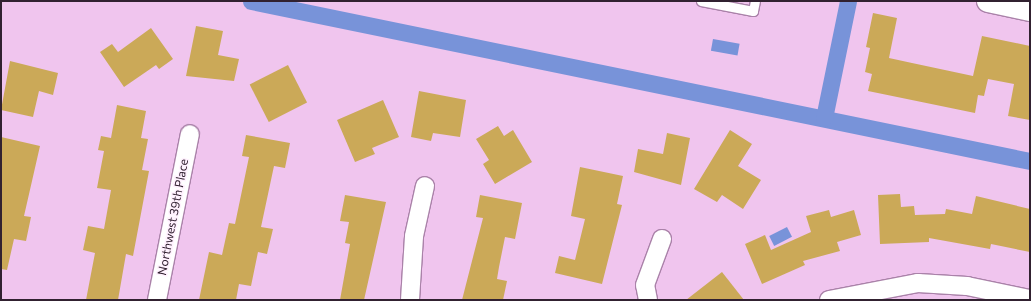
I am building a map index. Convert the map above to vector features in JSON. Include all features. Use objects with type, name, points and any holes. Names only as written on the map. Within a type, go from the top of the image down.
[{"type":"main road","points":[[988,1],[1030,10]]},
{"type":"street","name":"Northwest 39th Place","points":[[156,300],[190,134]]},
{"type":"street","points":[[410,300],[414,236],[425,186]]},
{"type":"street","points":[[648,300],[646,285],[662,239]]},
{"type":"street","points":[[830,300],[918,283],[967,286],[1030,299]]},
{"type":"lane","points":[[701,1],[753,11],[756,1]]},
{"type":"water","points":[[713,39],[740,44],[738,56],[711,51]]},
{"type":"water","points":[[787,227],[792,237],[774,246],[769,236]]},
{"type":"building","points":[[873,13],[897,18],[889,58],[973,76],[982,36],[1030,46],[1030,120],[1008,116],[1014,84],[988,79],[984,96],[978,95],[975,113],[868,91],[872,74],[865,72],[870,48],[866,47]]},
{"type":"building","points":[[196,26],[223,31],[218,55],[239,59],[234,81],[186,76]]},
{"type":"building","points":[[151,28],[173,59],[159,69],[156,65],[124,87],[100,52],[112,44],[118,52]]},
{"type":"building","points":[[10,61],[58,73],[53,95],[39,91],[33,117],[1,110]]},
{"type":"building","points":[[288,65],[307,102],[269,122],[250,85]]},
{"type":"building","points":[[419,91],[466,100],[460,137],[433,133],[431,141],[411,137]]},
{"type":"building","points":[[383,100],[399,137],[372,148],[375,154],[355,162],[337,120]]},
{"type":"building","points":[[117,105],[146,111],[141,138],[148,139],[142,170],[149,171],[133,256],[126,254],[118,300],[86,300],[95,253],[83,250],[88,226],[104,229],[111,190],[97,188],[104,151],[98,150],[101,136],[111,138]]},
{"type":"building","points":[[498,126],[504,136],[513,130],[532,162],[495,184],[483,164],[489,160],[476,139]]},
{"type":"building","points":[[730,130],[752,144],[738,166],[761,180],[743,209],[722,195],[717,202],[694,189]]},
{"type":"building","points":[[667,133],[690,138],[681,185],[634,172],[638,149],[663,154]]},
{"type":"building","points":[[246,135],[290,143],[285,168],[274,166],[261,227],[273,229],[267,254],[258,252],[251,286],[239,284],[236,300],[199,300],[209,252],[222,255],[229,223],[235,224],[249,157],[242,156]]},
{"type":"building","points":[[1,137],[40,146],[24,216],[31,217],[26,241],[14,239],[7,270],[1,269]]},
{"type":"building","points":[[580,167],[623,176],[617,204],[622,205],[602,284],[555,273],[559,256],[575,260],[585,219],[571,216]]},
{"type":"building","points":[[900,194],[901,207],[914,206],[915,215],[945,214],[946,209],[972,214],[976,196],[1030,209],[1030,252],[991,244],[990,249],[929,238],[929,242],[880,244],[878,195]]},
{"type":"building","points":[[345,195],[386,202],[364,300],[340,300],[350,244],[345,243],[349,222],[340,221]]},
{"type":"building","points":[[480,195],[522,203],[515,239],[505,237],[499,267],[497,279],[507,281],[503,300],[462,300],[483,218],[476,217]]},
{"type":"building","points":[[829,210],[831,217],[854,210],[861,235],[837,242],[840,251],[803,261],[805,265],[762,284],[745,244],[765,235],[771,250],[811,232],[806,216]]},
{"type":"building","points":[[722,272],[744,300],[686,300]]},
{"type":"waterway","points":[[251,1],[1030,161]]},
{"type":"waterway","points":[[824,118],[848,1]]}]
